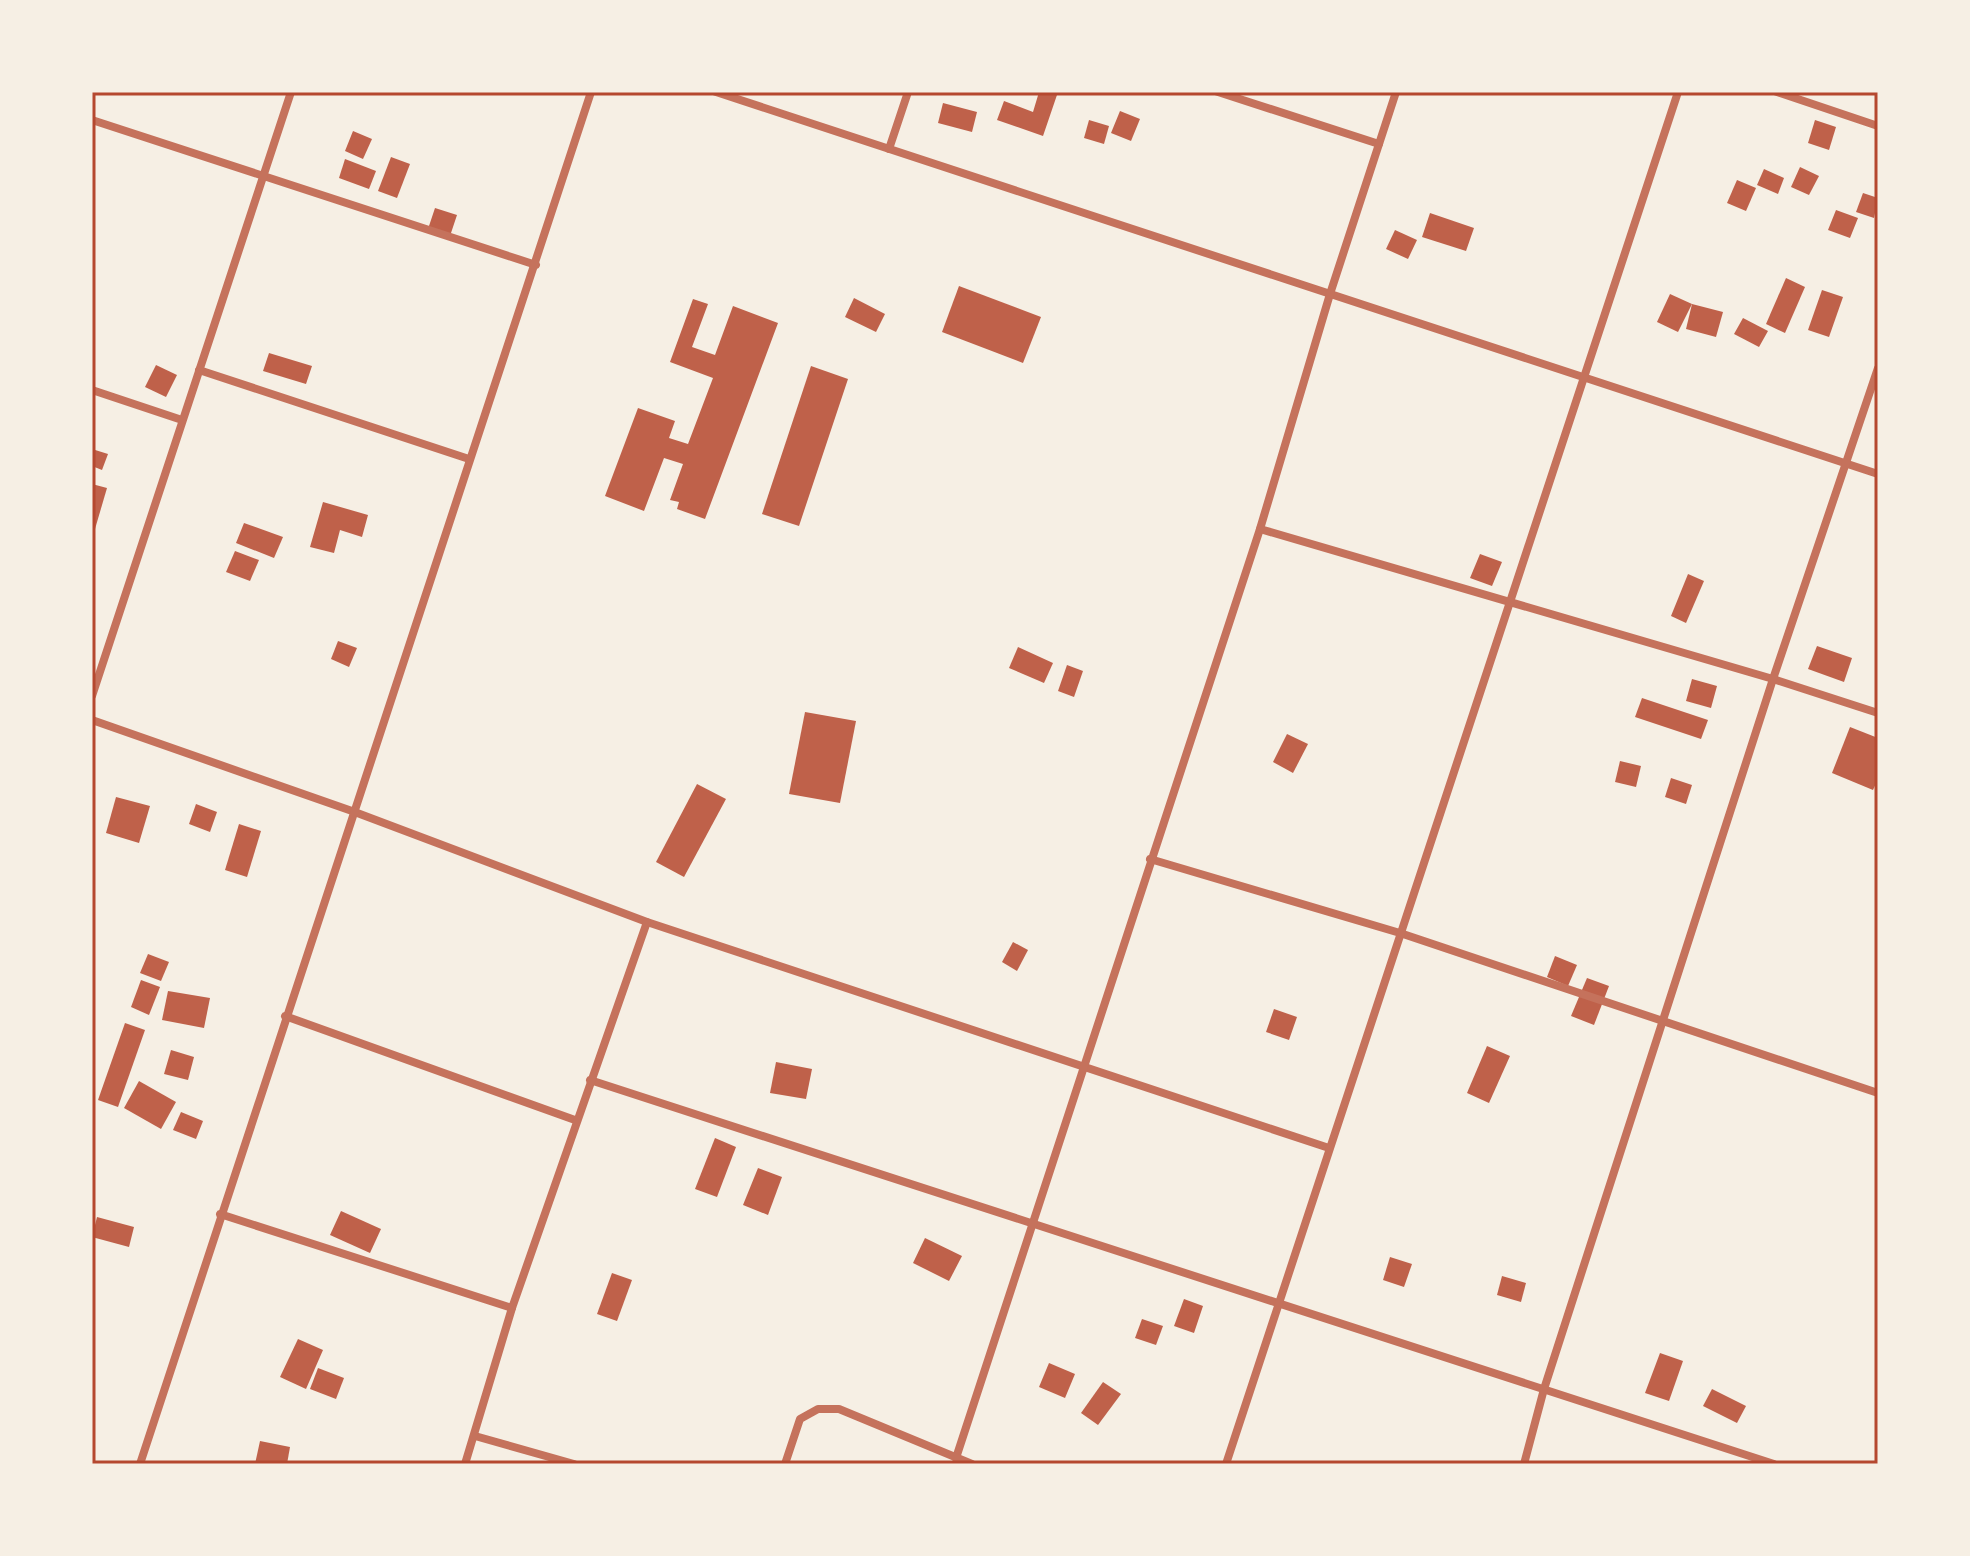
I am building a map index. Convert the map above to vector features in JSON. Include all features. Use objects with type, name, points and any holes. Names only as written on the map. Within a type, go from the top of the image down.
[{"type":"street","points":[[92,696],[291,92]]},
{"type":"street","points":[[140,1464],[352,811],[591,92]]},
{"type":"street","points":[[716,92],[1878,474]]},
{"type":"street","points":[[889,149],[908,92]]},
{"type":"street","points":[[1218,92],[1379,144]]},
{"type":"street","points":[[956,1458],[1260,529],[1330,294],[1396,92]]},
{"type":"street","points":[[1226,1464],[1678,92]]},
{"type":"street","points":[[1777,92],[1878,126]]},
{"type":"street","points":[[92,120],[536,265]]},
{"type":"street","points":[[1524,1464],[1544,1389],[1665,1022],[1773,679],[1878,368]]},
{"type":"street","points":[[199,370],[469,459]]},
{"type":"street","points":[[92,390],[182,420]]},
{"type":"street","points":[[1260,529],[1773,679],[1878,713]]},
{"type":"street","points":[[92,720],[352,811],[647,922],[1329,1148]]},
{"type":"street","points":[[1150,859],[1400,933],[1878,1093]]},
{"type":"street","points":[[465,1464],[512,1308],[575,1120],[647,922]]},
{"type":"street","points":[[285,1016],[575,1120]]},
{"type":"street","points":[[590,1080],[1774,1464]]},
{"type":"street","points":[[220,1214],[512,1308]]},
{"type":"street","points":[[785,1464],[800,1419],[818,1409],[839,1409],[972,1464]]},
{"type":"street","points":[[475,1436],[574,1464]]},
{"type":"building","points":[[1039,92],[1058,92],[1043,136],[997,120],[1004,101],[1033,112]]},
{"type":"building","points":[[943,103],[977,112],[972,132],[938,123]]},
{"type":"building","points":[[1120,111],[1140,119],[1131,141],[1111,133]]},
{"type":"building","points":[[1089,120],[1109,126],[1104,144],[1084,138]]},
{"type":"building","points":[[1815,120],[1836,127],[1829,150],[1808,143]]},
{"type":"building","points":[[353,131],[372,139],[363,159],[345,151]]},
{"type":"building","points":[[391,157],[410,164],[397,198],[378,191]]},
{"type":"building","points":[[345,159],[376,171],[369,189],[339,178]]},
{"type":"building","points":[[1800,167],[1819,176],[1809,195],[1791,187]]},
{"type":"building","points":[[1764,169],[1784,178],[1778,194],[1757,185]]},
{"type":"building","points":[[1737,180],[1756,188],[1746,211],[1727,203]]},
{"type":"building","points":[[1863,193],[1878,198],[1874,218],[1856,212]]},
{"type":"building","points":[[435,208],[457,215],[450,236],[428,229]]},
{"type":"building","points":[[1836,210],[1858,218],[1850,238],[1828,230]]},
{"type":"building","points":[[1430,213],[1474,228],[1466,251],[1422,237]]},
{"type":"building","points":[[1395,230],[1417,240],[1408,259],[1386,249]]},
{"type":"building","points":[[1786,278],[1805,287],[1785,333],[1766,324]]},
{"type":"building","points":[[959,286],[1041,317],[1023,363],[942,332]]},
{"type":"building","points":[[1822,290],[1843,297],[1829,337],[1808,330]]},
{"type":"building","points":[[1670,294],[1692,304],[1678,332],[1657,322]]},
{"type":"building","points":[[854,298],[885,314],[876,332],[845,317]]},
{"type":"building","points":[[693,299],[708,304],[692,347],[715,355],[733,306],[778,323],[705,519],[677,509],[679,502],[670,500],[683,464],[664,458],[644,511],[605,496],[638,408],[675,421],[669,438],[688,444],[713,378],[670,362]]},
{"type":"building","points":[[1692,304],[1723,312],[1716,337],[1686,329]]},
{"type":"building","points":[[1743,318],[1768,331],[1759,347],[1734,334]]},
{"type":"building","points":[[269,353],[312,366],[306,384],[263,371]]},
{"type":"building","points":[[156,365],[177,375],[166,397],[145,387]]},
{"type":"building","points":[[811,366],[848,379],[799,526],[762,514]]},
{"type":"building","points":[[92,449],[108,454],[102,470],[92,466]]},
{"type":"building","points":[[92,484],[107,488],[95,529],[92,528]]},
{"type":"building","points":[[323,502],[368,515],[362,537],[340,530],[334,553],[310,547]]},
{"type":"building","points":[[244,523],[283,537],[274,558],[236,543]]},
{"type":"building","points":[[235,551],[259,560],[250,581],[226,572]]},
{"type":"building","points":[[1480,554],[1502,562],[1492,586],[1470,578]]},
{"type":"building","points":[[1688,574],[1704,581],[1686,623],[1671,616]]},
{"type":"building","points":[[338,641],[357,648],[349,667],[331,659]]},
{"type":"building","points":[[1817,646],[1852,658],[1844,682],[1808,669]]},
{"type":"building","points":[[1018,647],[1053,663],[1044,683],[1009,668]]},
{"type":"building","points":[[1067,665],[1083,671],[1074,697],[1058,691]]},
{"type":"building","points":[[1692,679],[1717,686],[1711,708],[1686,701]]},
{"type":"building","points":[[1642,698],[1708,720],[1701,739],[1635,717]]},
{"type":"building","points":[[805,712],[856,721],[840,803],[789,794]]},
{"type":"building","points":[[1850,727],[1878,738],[1878,779],[1873,790],[1832,773]]},
{"type":"building","points":[[1287,734],[1308,744],[1293,773],[1273,762]]},
{"type":"building","points":[[1620,761],[1641,766],[1636,787],[1615,782]]},
{"type":"building","points":[[1671,778],[1692,785],[1686,804],[1665,797]]},
{"type":"building","points":[[697,784],[726,799],[684,877],[656,862]]},
{"type":"building","points":[[116,797],[150,806],[139,843],[106,833]]},
{"type":"building","points":[[196,804],[217,812],[210,832],[189,824]]},
{"type":"building","points":[[239,824],[261,831],[247,877],[225,870]]},
{"type":"building","points":[[1013,942],[1028,950],[1017,971],[1002,962]]},
{"type":"building","points":[[148,954],[169,962],[161,981],[140,973]]},
{"type":"building","points":[[1555,956],[1577,965],[1568,986],[1547,977]]},
{"type":"building","points":[[1587,978],[1609,986],[1594,1025],[1571,1016]]},
{"type":"building","points":[[141,980],[160,987],[149,1015],[131,1007]]},
{"type":"building","points":[[168,991],[210,998],[204,1028],[162,1020]]},
{"type":"building","points":[[1274,1009],[1297,1017],[1289,1040],[1266,1032]]},
{"type":"building","points":[[125,1023],[145,1030],[118,1107],[98,1100]]},
{"type":"building","points":[[1487,1046],[1510,1056],[1489,1103],[1467,1093]]},
{"type":"building","points":[[171,1050],[194,1057],[188,1080],[164,1074]]},
{"type":"building","points":[[776,1062],[812,1069],[806,1099],[770,1093]]},
{"type":"building","points":[[139,1081],[176,1102],[161,1129],[124,1108]]},
{"type":"building","points":[[181,1112],[203,1121],[196,1139],[173,1130]]},
{"type":"building","points":[[715,1138],[736,1147],[717,1197],[695,1189]]},
{"type":"building","points":[[758,1168],[782,1177],[768,1215],[743,1205]]},
{"type":"building","points":[[341,1211],[381,1229],[370,1253],[330,1235]]},
{"type":"building","points":[[97,1217],[134,1227],[129,1247],[92,1237]]},
{"type":"building","points":[[925,1238],[962,1256],[949,1281],[913,1263]]},
{"type":"building","points":[[1390,1257],[1412,1264],[1404,1287],[1383,1280]]},
{"type":"building","points":[[612,1273],[632,1280],[617,1321],[597,1314]]},
{"type":"building","points":[[1502,1276],[1526,1283],[1521,1302],[1497,1295]]},
{"type":"building","points":[[1184,1299],[1203,1306],[1194,1333],[1174,1326]]},
{"type":"building","points":[[1142,1319],[1163,1326],[1156,1345],[1135,1338]]},
{"type":"building","points":[[298,1339],[323,1350],[306,1389],[280,1377]]},
{"type":"building","points":[[1660,1353],[1683,1361],[1669,1401],[1645,1393]]},
{"type":"building","points":[[1049,1363],[1075,1374],[1065,1398],[1039,1387]]},
{"type":"building","points":[[318,1368],[344,1378],[336,1399],[310,1389]]},
{"type":"building","points":[[1103,1382],[1121,1394],[1098,1425],[1081,1413]]},
{"type":"building","points":[[1712,1389],[1746,1406],[1737,1423],[1703,1406]]},
{"type":"building","points":[[260,1441],[290,1447],[287,1464],[255,1464]]}]
